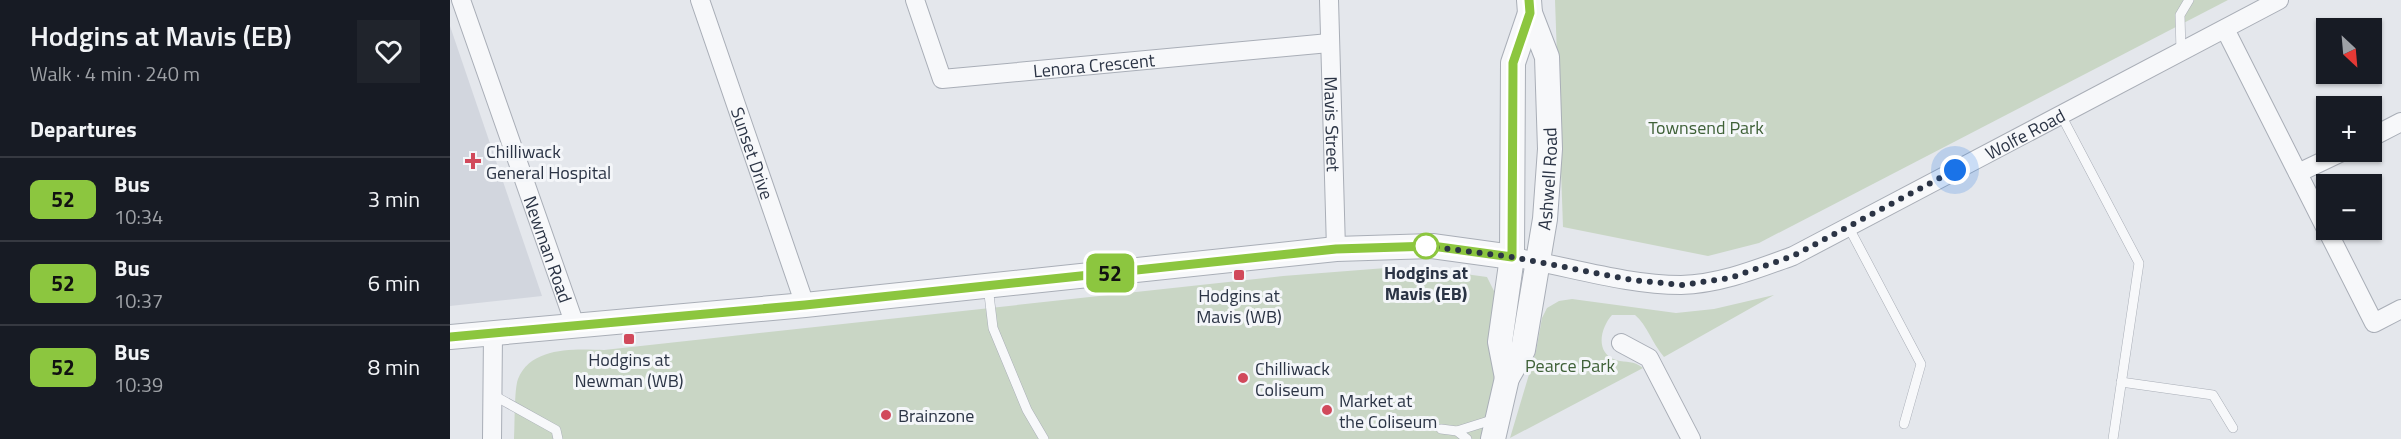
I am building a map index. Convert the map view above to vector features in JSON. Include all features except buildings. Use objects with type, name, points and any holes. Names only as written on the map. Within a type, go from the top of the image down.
[{"type":"street","name":"Newman Road","points":[[461,0],[576,328]]},
{"type":"street","name":"Sunset Drive","points":[[700,0],[805,305]]},
{"type":"street","name":"Lenora Crescent","points":[[915,0],[942,79],[1329,44]]},
{"type":"street","name":"Mavis Street","points":[[1329,0],[1336,249]]},
{"type":"street","name":"Wolfe Road","points":[[1512,257],[1632,280],[1682,285],[1730,278],[1793,256],[2225,29],[2271,2]]},
{"type":"street","name":"Ashwell Road","points":[[1507,378],[1500,342],[1512,257],[1513,63],[1530,6]]},
{"type":"street","name":"Ashwell Road","points":[[1495,429],[1507,378],[1523,350],[1545,219],[1550,148],[1547,57],[1530,6]]},
{"type":"street","points":[[2225,29],[2316,208]]},
{"type":"street","points":[[2382,132],[2401,122]]},
{"type":"street","points":[[2298,173],[2321,162]]},
{"type":"street","points":[[2332,240],[2374,323],[2401,309]]},
{"type":"street","points":[[450,337],[576,328],[1336,249],[1432,246],[1512,257]]},
{"type":"street","points":[[492,439],[493,334]]},
{"type":"street","points":[[1621,343],[1649,358],[1691,439]]},
{"type":"lane","points":[[2181,52],[2180,15],[2189,0]]},
{"type":"lane","points":[[2061,115],[2139,263],[2113,439]]},
{"type":"lane","points":[[1848,226],[1921,364],[1904,424]]},
{"type":"lane","points":[[988,286],[993,328],[1027,410],[1044,439]]},
{"type":"lane","points":[[2121,382],[2213,395],[2233,428]]},
{"type":"lane","points":[[492,395],[556,430],[558,439]]},
{"type":"lane","points":[[1457,431],[1474,423],[1495,429]]},
{"type":"lane","points":[[1441,429],[1457,431],[1467,439]]},
{"type":"shaded area","name":"Chilliwack General Hospital","points":[[450,26],[542,296],[450,306]]},
{"type":"green space","name":"Townsend Park","points":[[1555,0],[2228,0],[1759,243],[1708,256],[1563,227]]},
{"type":"green space","points":[[1386,268],[1428,269],[1487,277],[1501,305],[1497,365],[1487,439],[514,439],[518,379],[524,368],[533,360],[555,352],[581,349],[604,350],[1283,276]]},
{"type":"green space","name":"Pearce Park","points":[[1774,295],[1664,357],[1635,315],[1612,315],[1603,333],[1602,346],[1605,352],[1616,360],[1633,363],[1643,368],[1510,438],[1536,351],[1542,318],[1547,308],[1559,301],[1572,299],[1676,313],[1714,309]]},
{"type":"bus line","name":"52","points":[[450,337],[576,328],[1336,249],[1432,246],[1512,257],[1513,63],[1530,13],[1529,0]]},
{"type":"place","name":"Chilliwack General Hospital","points":[[473,161]]},
{"type":"place","name":"Hodgins at Mavis (EB)","points":[[1426,246]]},
{"type":"place","name":"Hodgins at Mavis (WB)","points":[[1239,275]]},
{"type":"place","name":"Hodgins at Newman (WB)","points":[[629,339]]},
{"type":"place","name":"Chilliwack Coliseum","points":[[1243,378]]},
{"type":"place","name":"Market at the Coliseum","points":[[1327,410]]},
{"type":"place","name":"Brainzone","points":[[886,415]]},
{"type":"route","points":[[1426,246],[1539,261],[1632,280],[1682,285],[1730,278],[1793,256],[1955,170]]}]
